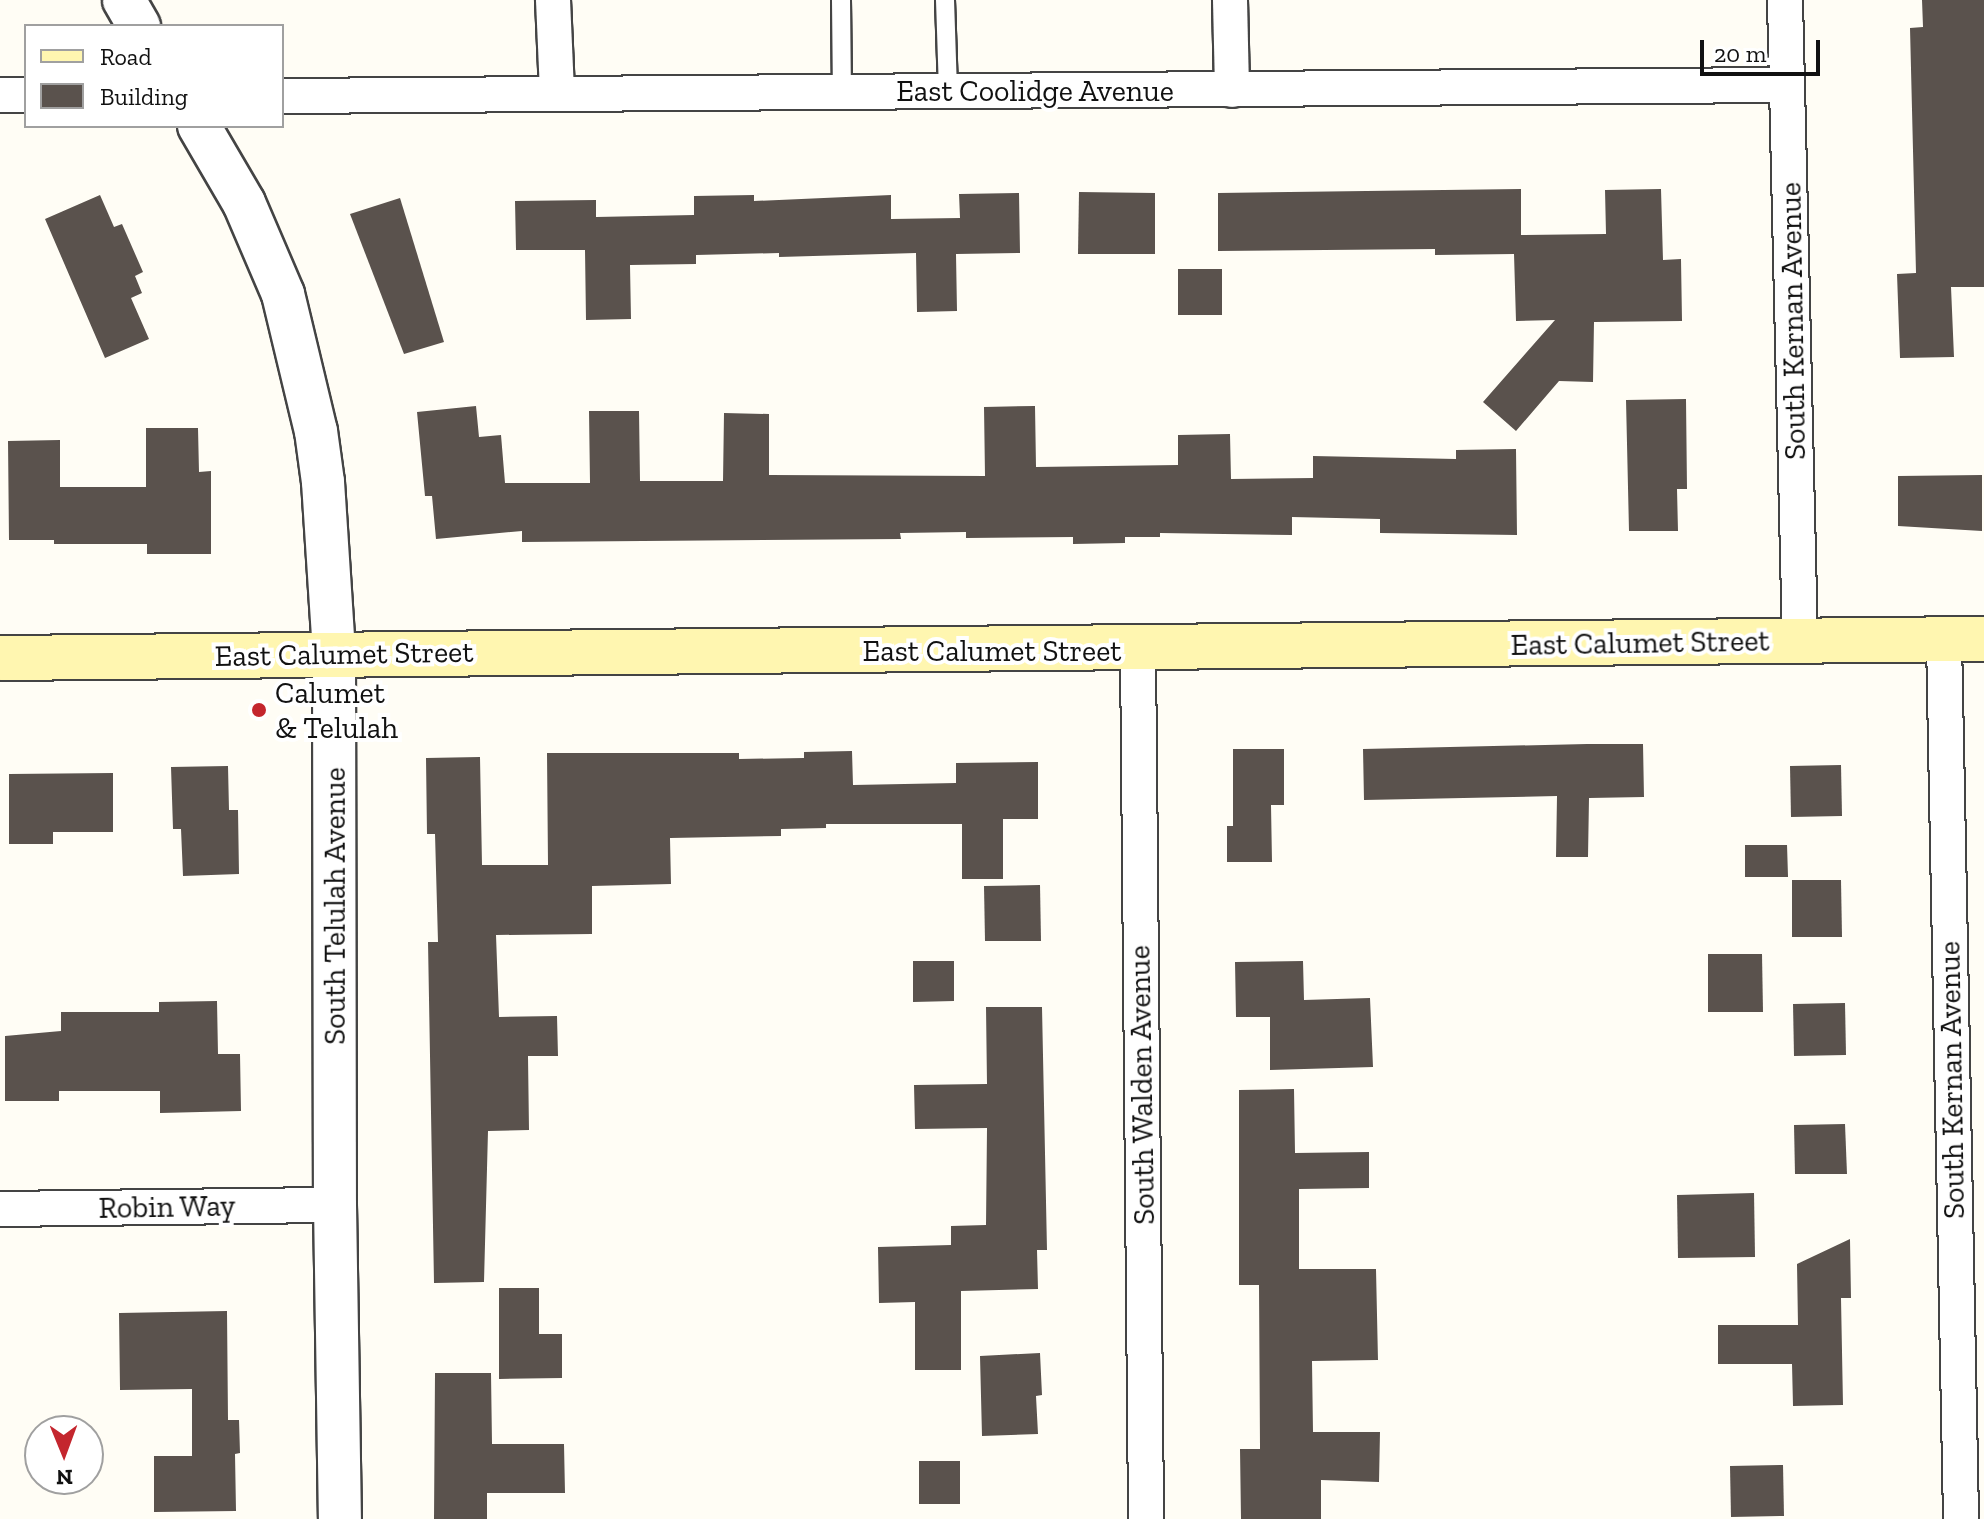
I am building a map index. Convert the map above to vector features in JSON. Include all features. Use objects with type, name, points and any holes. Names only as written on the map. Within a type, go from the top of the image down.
[{"type":"main road","name":"East Calumet Street","points":[[0,658],[334,653],[1138,650],[1964,640]]},
{"type":"street","points":[[124,0],[138,24]]},
{"type":"street","points":[[553,0],[557,93]]},
{"type":"street","points":[[1230,0],[1232,90]]},
{"type":"street","name":"South Kernan Avenue","points":[[1785,0],[1800,641]]},
{"type":"street","name":"East Coolidge Avenue","points":[[284,96],[1787,85]]},
{"type":"street","points":[[0,95],[24,95]]},
{"type":"street","name":"South Telulah Avenue","points":[[200,128],[244,203],[293,326],[323,482],[334,653],[335,1205],[340,1519]]},
{"type":"street","name":"South Kernan Avenue","points":[[1961,1519],[1964,640]]},
{"type":"street","name":"South Walden Avenue","points":[[1138,650],[1146,1519]]},
{"type":"street","name":"Robin Way","points":[[0,1209],[335,1205]]},
{"type":"lane","points":[[841,0],[842,92]]},
{"type":"lane","points":[[945,0],[948,90]]},
{"type":"building","points":[[1922,0],[1984,0],[1984,287],[1951,287],[1954,357],[1900,358],[1897,274],[1916,273],[1910,28],[1923,27]]},
{"type":"building","points":[[1521,189],[1521,235],[1606,234],[1605,190],[1661,189],[1663,260],[1681,259],[1682,321],[1594,322],[1593,382],[1559,381],[1516,431],[1483,402],[1555,320],[1516,321],[1514,254],[1435,255],[1435,249],[1218,251],[1218,193]]},
{"type":"building","points":[[1079,192],[1155,193],[1155,254],[1078,254]]},
{"type":"building","points":[[1019,193],[1020,253],[956,254],[957,311],[917,312],[916,253],[779,257],[779,253],[696,255],[696,264],[630,265],[631,319],[586,320],[585,250],[516,250],[515,201],[596,200],[596,217],[694,215],[694,196],[754,195],[754,201],[891,195],[891,219],[960,218],[959,194]]},
{"type":"building","points":[[100,195],[114,227],[122,224],[143,272],[135,276],[142,293],[131,298],[149,339],[105,358],[45,219]]},
{"type":"building","points":[[400,198],[444,342],[404,354],[350,214]]},
{"type":"building","points":[[1178,269],[1222,269],[1222,315],[1178,315]]},
{"type":"building","points":[[1686,399],[1687,489],[1677,489],[1678,531],[1629,531],[1626,400]]},
{"type":"building","points":[[476,406],[479,437],[501,435],[505,483],[590,483],[589,411],[639,411],[640,481],[723,481],[724,413],[769,414],[769,475],[985,476],[984,407],[1035,406],[1036,467],[1178,465],[1178,435],[1230,434],[1231,479],[1313,478],[1313,456],[1456,459],[1456,450],[1516,449],[1517,535],[1380,533],[1380,519],[1292,517],[1292,535],[1160,533],[1160,537],[1125,537],[1125,543],[1073,544],[1073,537],[966,538],[966,532],[900,533],[901,539],[522,542],[522,531],[436,539],[432,496],[425,496],[417,412]]},
{"type":"building","points":[[146,428],[198,428],[199,472],[211,471],[211,554],[147,554],[147,544],[54,544],[54,540],[9,540],[8,441],[60,440],[60,487],[146,487]]},
{"type":"building","points":[[1982,475],[1982,531],[1898,526],[1898,476]]},
{"type":"building","points":[[1643,744],[1644,797],[1589,798],[1588,857],[1556,857],[1557,796],[1364,800],[1363,749]]},
{"type":"building","points":[[1233,749],[1284,749],[1284,805],[1271,805],[1272,862],[1227,862],[1227,826],[1233,826]]},
{"type":"building","points":[[852,751],[853,785],[956,783],[956,763],[1038,762],[1038,819],[1003,819],[1003,879],[962,879],[962,824],[826,824],[826,828],[781,829],[781,836],[670,838],[671,884],[592,886],[592,934],[496,935],[499,1017],[557,1016],[558,1056],[528,1056],[529,1130],[488,1131],[484,1282],[434,1283],[428,942],[438,942],[435,834],[427,834],[426,758],[480,757],[482,865],[548,865],[547,753],[739,753],[739,759],[804,758],[804,752]]},
{"type":"building","points":[[1841,765],[1842,816],[1791,817],[1790,766]]},
{"type":"building","points":[[228,766],[229,810],[238,810],[239,874],[183,876],[181,829],[173,829],[171,767]]},
{"type":"building","points":[[113,773],[113,832],[53,832],[53,844],[9,844],[9,774]]},
{"type":"building","points":[[1745,845],[1787,845],[1788,877],[1745,877]]},
{"type":"building","points":[[1792,880],[1841,880],[1842,937],[1792,937]]},
{"type":"building","points":[[1040,885],[1041,941],[985,941],[984,886]]},
{"type":"building","points":[[1708,954],[1762,954],[1763,1012],[1708,1012]]},
{"type":"building","points":[[913,961],[954,961],[954,1001],[913,1002]]},
{"type":"building","points":[[1303,961],[1304,1000],[1370,998],[1373,1067],[1270,1070],[1270,1017],[1236,1017],[1235,962]]},
{"type":"building","points":[[217,1001],[218,1054],[240,1054],[241,1111],[160,1113],[160,1091],[59,1091],[59,1101],[5,1101],[5,1036],[61,1031],[61,1012],[159,1012],[159,1002]]},
{"type":"building","points":[[1845,1003],[1846,1055],[1794,1056],[1793,1004]]},
{"type":"building","points":[[986,1007],[1042,1007],[1047,1250],[1037,1250],[1038,1289],[961,1291],[961,1370],[915,1370],[915,1302],[879,1303],[878,1247],[951,1245],[951,1226],[986,1225],[987,1128],[915,1129],[914,1085],[987,1084]]},
{"type":"building","points":[[1294,1089],[1295,1153],[1369,1152],[1369,1188],[1299,1189],[1299,1269],[1376,1269],[1378,1360],[1312,1361],[1313,1432],[1380,1432],[1379,1482],[1321,1480],[1321,1519],[1241,1519],[1240,1449],[1260,1449],[1259,1285],[1239,1285],[1239,1090]]},
{"type":"building","points":[[1845,1124],[1847,1174],[1795,1174],[1794,1125]]},
{"type":"building","points":[[1754,1193],[1755,1257],[1678,1258],[1677,1195]]},
{"type":"building","points":[[1850,1239],[1851,1298],[1841,1298],[1843,1405],[1793,1406],[1792,1364],[1718,1364],[1718,1325],[1798,1325],[1797,1264]]},
{"type":"building","points":[[499,1288],[539,1288],[539,1334],[562,1334],[562,1378],[499,1379]]},
{"type":"building","points":[[227,1311],[228,1420],[239,1420],[240,1453],[235,1454],[236,1511],[154,1512],[154,1456],[192,1456],[192,1389],[120,1390],[119,1313]]},
{"type":"building","points":[[1040,1353],[1042,1395],[1036,1396],[1038,1434],[982,1436],[980,1356]]},
{"type":"building","points":[[435,1373],[491,1373],[492,1444],[564,1444],[565,1493],[487,1493],[487,1519],[434,1519]]},
{"type":"building","points":[[919,1461],[960,1461],[960,1504],[919,1504]]},
{"type":"building","points":[[1783,1465],[1784,1516],[1731,1517],[1730,1466]]},
{"type":"place","name":"Calumet & Telulah","points":[[259,710]]}]
